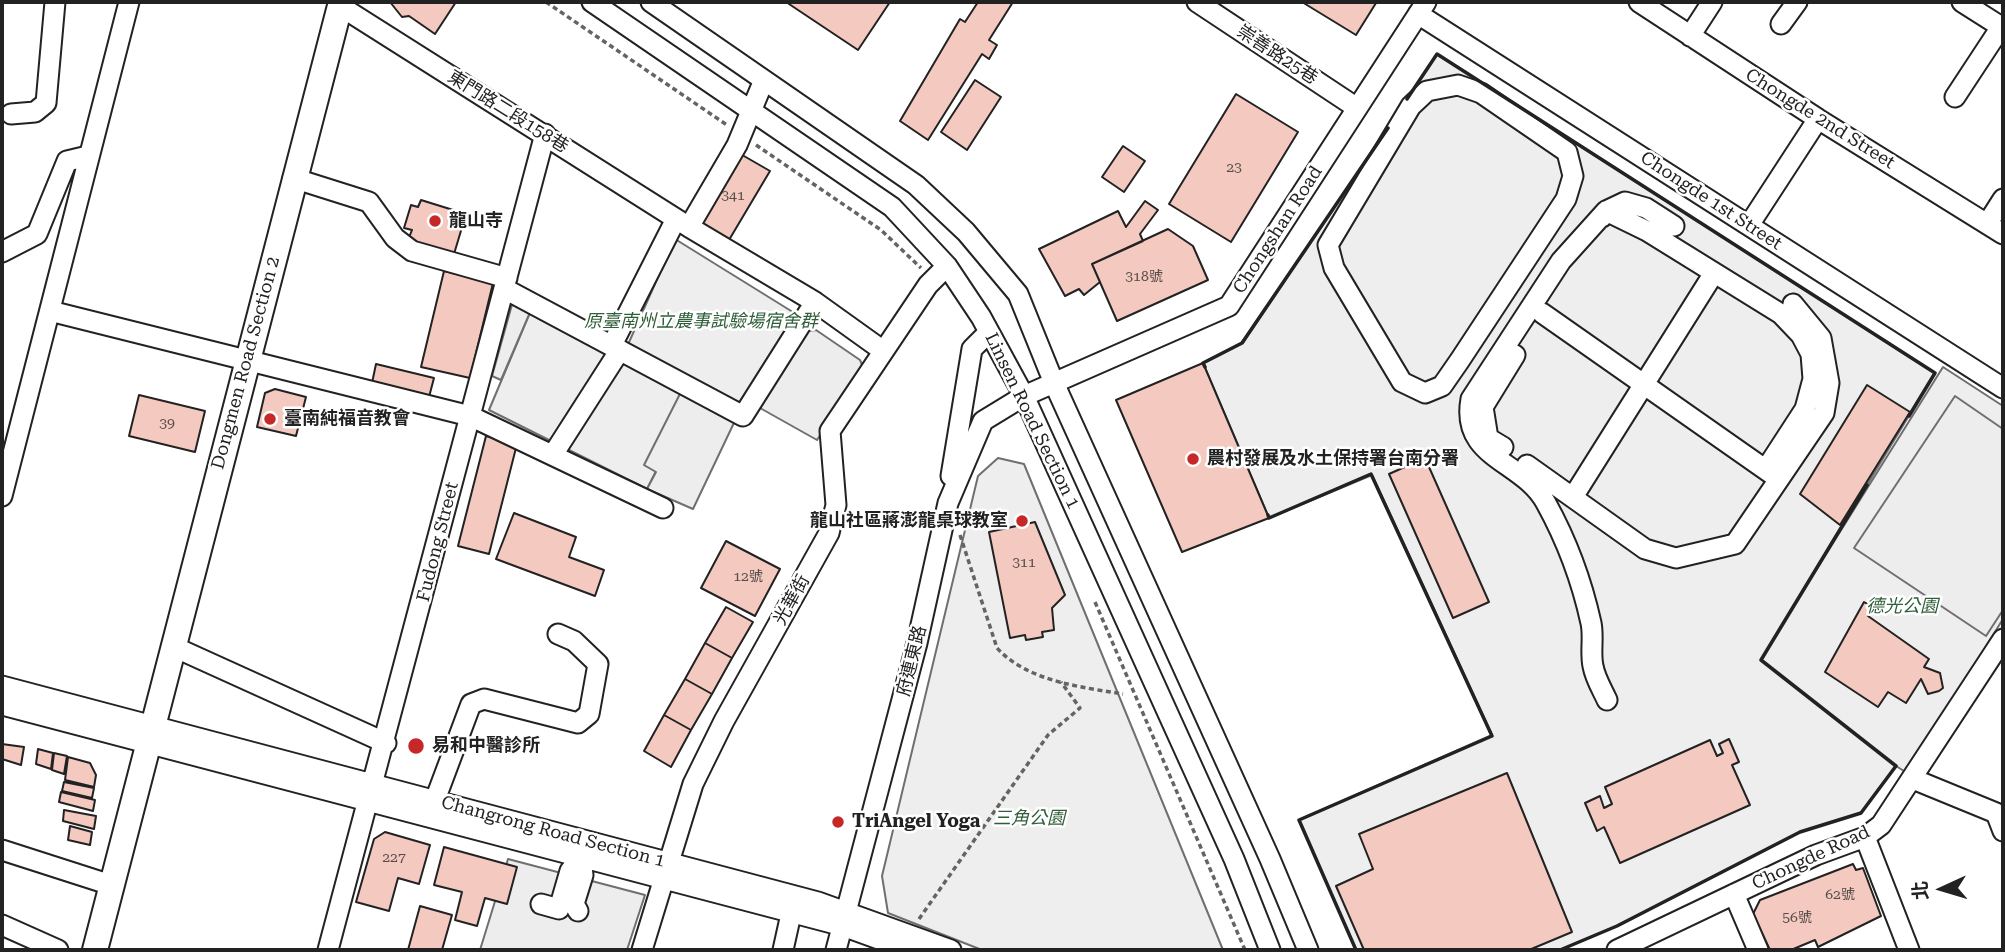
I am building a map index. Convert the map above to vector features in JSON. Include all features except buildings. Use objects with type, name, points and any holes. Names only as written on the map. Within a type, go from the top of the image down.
[{"type":"main road","name":"Dongmen Road Section 2","points":[[95,950],[293,178],[341,4]]},
{"type":"street","points":[[11,114],[35,112],[46,103],[55,2]]},
{"type":"street","points":[[2,496],[129,2]]},
{"type":"street","name":"Linsen Road Section 1","points":[[592,2],[892,207],[940,273],[989,332],[1024,396],[1234,859],[1269,950]]},
{"type":"street","name":"Linsen Road Section 1","points":[[651,2],[916,185],[966,232],[1018,294],[1054,383],[1270,859],[1308,950]]},
{"type":"street","name":"崇善路25巷","points":[[1197,2],[1357,108]]},
{"type":"street","name":"Chongde 2nd Street","points":[[1639,2],[1818,119],[1995,229]]},
{"type":"street","points":[[1690,36],[1712,2]]},
{"type":"street","points":[[1782,24],[1797,2]]},
{"type":"street","points":[[1955,97],[2002,27],[1962,2]]},
{"type":"street","name":"東門路二段158巷","points":[[341,4],[682,223],[815,302],[882,350]]},
{"type":"street","name":"Chongshan Road","points":[[1024,396],[1229,306],[1422,8]]},
{"type":"street","name":"Chongde 1st Street","points":[[1422,8],[1749,225],[2003,388]]},
{"type":"street","points":[[554,453],[616,347],[682,223],[741,135],[764,80]]},
{"type":"street","points":[[1458,85],[1481,93],[1567,152],[1573,176],[1566,199],[1460,360],[1443,386],[1424,393],[1402,382],[1334,268],[1328,245],[1411,106],[1427,91],[1458,85]]},
{"type":"street","points":[[1749,225],[1818,119]]},
{"type":"street","name":"Fudong Street","points":[[328,950],[369,794],[386,743],[545,134]]},
{"type":"street","points":[[2,252],[37,234],[67,161],[88,156]]},
{"type":"street","points":[[293,178],[369,202],[395,238],[412,251],[506,283],[743,416],[815,302]]},
{"type":"street","points":[[1995,229],[2003,199]]},
{"type":"street","points":[[1607,700],[1593,665],[1592,628],[1583,587],[1548,507],[1538,488],[1478,443],[1468,419],[1471,399],[1561,261],[1606,211],[1625,202],[1646,208],[1674,226]]},
{"type":"street","points":[[1606,211],[1647,231],[1781,314],[1801,335],[1811,354],[1813,379],[1805,409],[1735,544],[1676,558],[1645,549],[1488,438],[1483,407],[1606,211]]},
{"type":"street","name":"光華街","points":[[642,950],[693,784],[719,731],[830,533],[836,505],[830,431],[882,350],[940,273]]},
{"type":"street","points":[[1573,497],[1642,383],[1714,273]]},
{"type":"street","points":[[1773,475],[1824,412],[1829,383],[1821,338],[1793,304]]},
{"type":"street","points":[[50,311],[247,358],[470,416],[554,453],[663,508]]},
{"type":"street","points":[[1542,313],[1773,475]]},
{"type":"street","points":[[948,503],[972,349],[989,332]]},
{"type":"street","name":"府連東路","points":[[836,950],[917,643],[948,503],[984,421],[1024,396]]},
{"type":"street","points":[[435,800],[471,704],[484,699],[578,723],[589,714],[598,664],[574,641],[558,634]]},
{"type":"street","name":"Chongde Road","points":[[1617,950],[1816,855],[1865,837],[1881,825],[2003,639]]},
{"type":"street","points":[[172,646],[386,743]]},
{"type":"street","points":[[2,687],[149,734]]},
{"type":"street","points":[[2,705],[149,734]]},
{"type":"street","name":"Changrong Road Section 1","points":[[149,734],[369,794],[581,858],[666,872],[845,918],[951,950]]},
{"type":"street","points":[[1913,779],[1996,813],[2003,831]]},
{"type":"street","name":"Changrong Road Section 1","points":[[369,794],[435,800],[791,914],[845,918],[909,950]]},
{"type":"street","points":[[1865,837],[1909,950]]},
{"type":"street","points":[[2,850],[111,885]]},
{"type":"street","points":[[541,904],[559,909],[570,871],[581,858]]},
{"type":"street","points":[[578,911],[575,904],[583,875],[581,858]]},
{"type":"street","points":[[1734,894],[1758,950]]},
{"type":"street","points":[[783,950],[791,914]]},
{"type":"street","points":[[2,925],[58,950]]},
{"type":"path","points":[[546,2],[940,273]]},
{"type":"path","points":[[958,530],[997,648],[1005,657],[1025,669],[1061,682],[1123,694]]},
{"type":"path","points":[[1092,594],[1245,950]]},
{"type":"path","points":[[914,926],[1048,735],[1080,708],[1061,682]]},
{"type":"green space","name":"德光公園","points":[[1437,54],[1935,373],[1778,631],[1943,367],[2003,406],[2003,619],[1907,773],[1896,766],[1861,813],[1800,832],[1617,926],[1560,950],[1356,950],[1299,820],[1492,735],[1372,475],[1269,518],[1203,363],[1243,343]]},
{"type":"green space","name":"原臺南州立農事試驗場宿舍群","points":[[675,239],[796,314],[742,406],[688,379],[645,465],[656,471],[647,489],[489,410],[531,310],[622,358]]},
{"type":"green space","name":"三角公園","points":[[998,458],[1024,464],[1223,950],[982,950],[888,913],[882,876],[978,476]]},
{"type":"shaded area","points":[[513,301],[531,310],[501,380],[492,376]]},
{"type":"shaded area","points":[[816,330],[860,360],[863,367],[817,440],[760,408],[807,331]]},
{"type":"shaded area","points":[[688,378],[742,406],[693,509],[647,489],[656,472],[644,465]]},
{"type":"shaded area","points":[[1955,396],[2003,429],[2003,610],[1986,636],[1854,548]]},
{"type":"shaded area","points":[[508,859],[645,895],[627,950],[480,950]]},
{"type":"wall","points":[[1407,99],[1437,54],[1935,373],[1909,416]]},
{"type":"wall","points":[[1205,367],[1203,363],[1242,343],[1388,128]]},
{"type":"wall","points":[[1268,515],[1269,518],[1371,474],[1492,736],[1299,820],[1356,950]]},
{"type":"wall","points":[[1560,950],[1617,926],[1800,832],[1861,813],[1896,766],[1761,660],[1867,485]]},
{"type":"place","name":"龍山寺","points":[[435,221]]},
{"type":"place","name":"臺南純福音教會","points":[[270,419]]},
{"type":"place","name":"農村發展及水土保持署台南分署","points":[[1193,459]]},
{"type":"place","name":"龍山社區蔣澎龍桌球教室","points":[[1022,521]]},
{"type":"place","name":"易和中醫診所","points":[[416,746]]},
{"type":"place","name":"TriAngel Yoga","points":[[838,822]]}]
